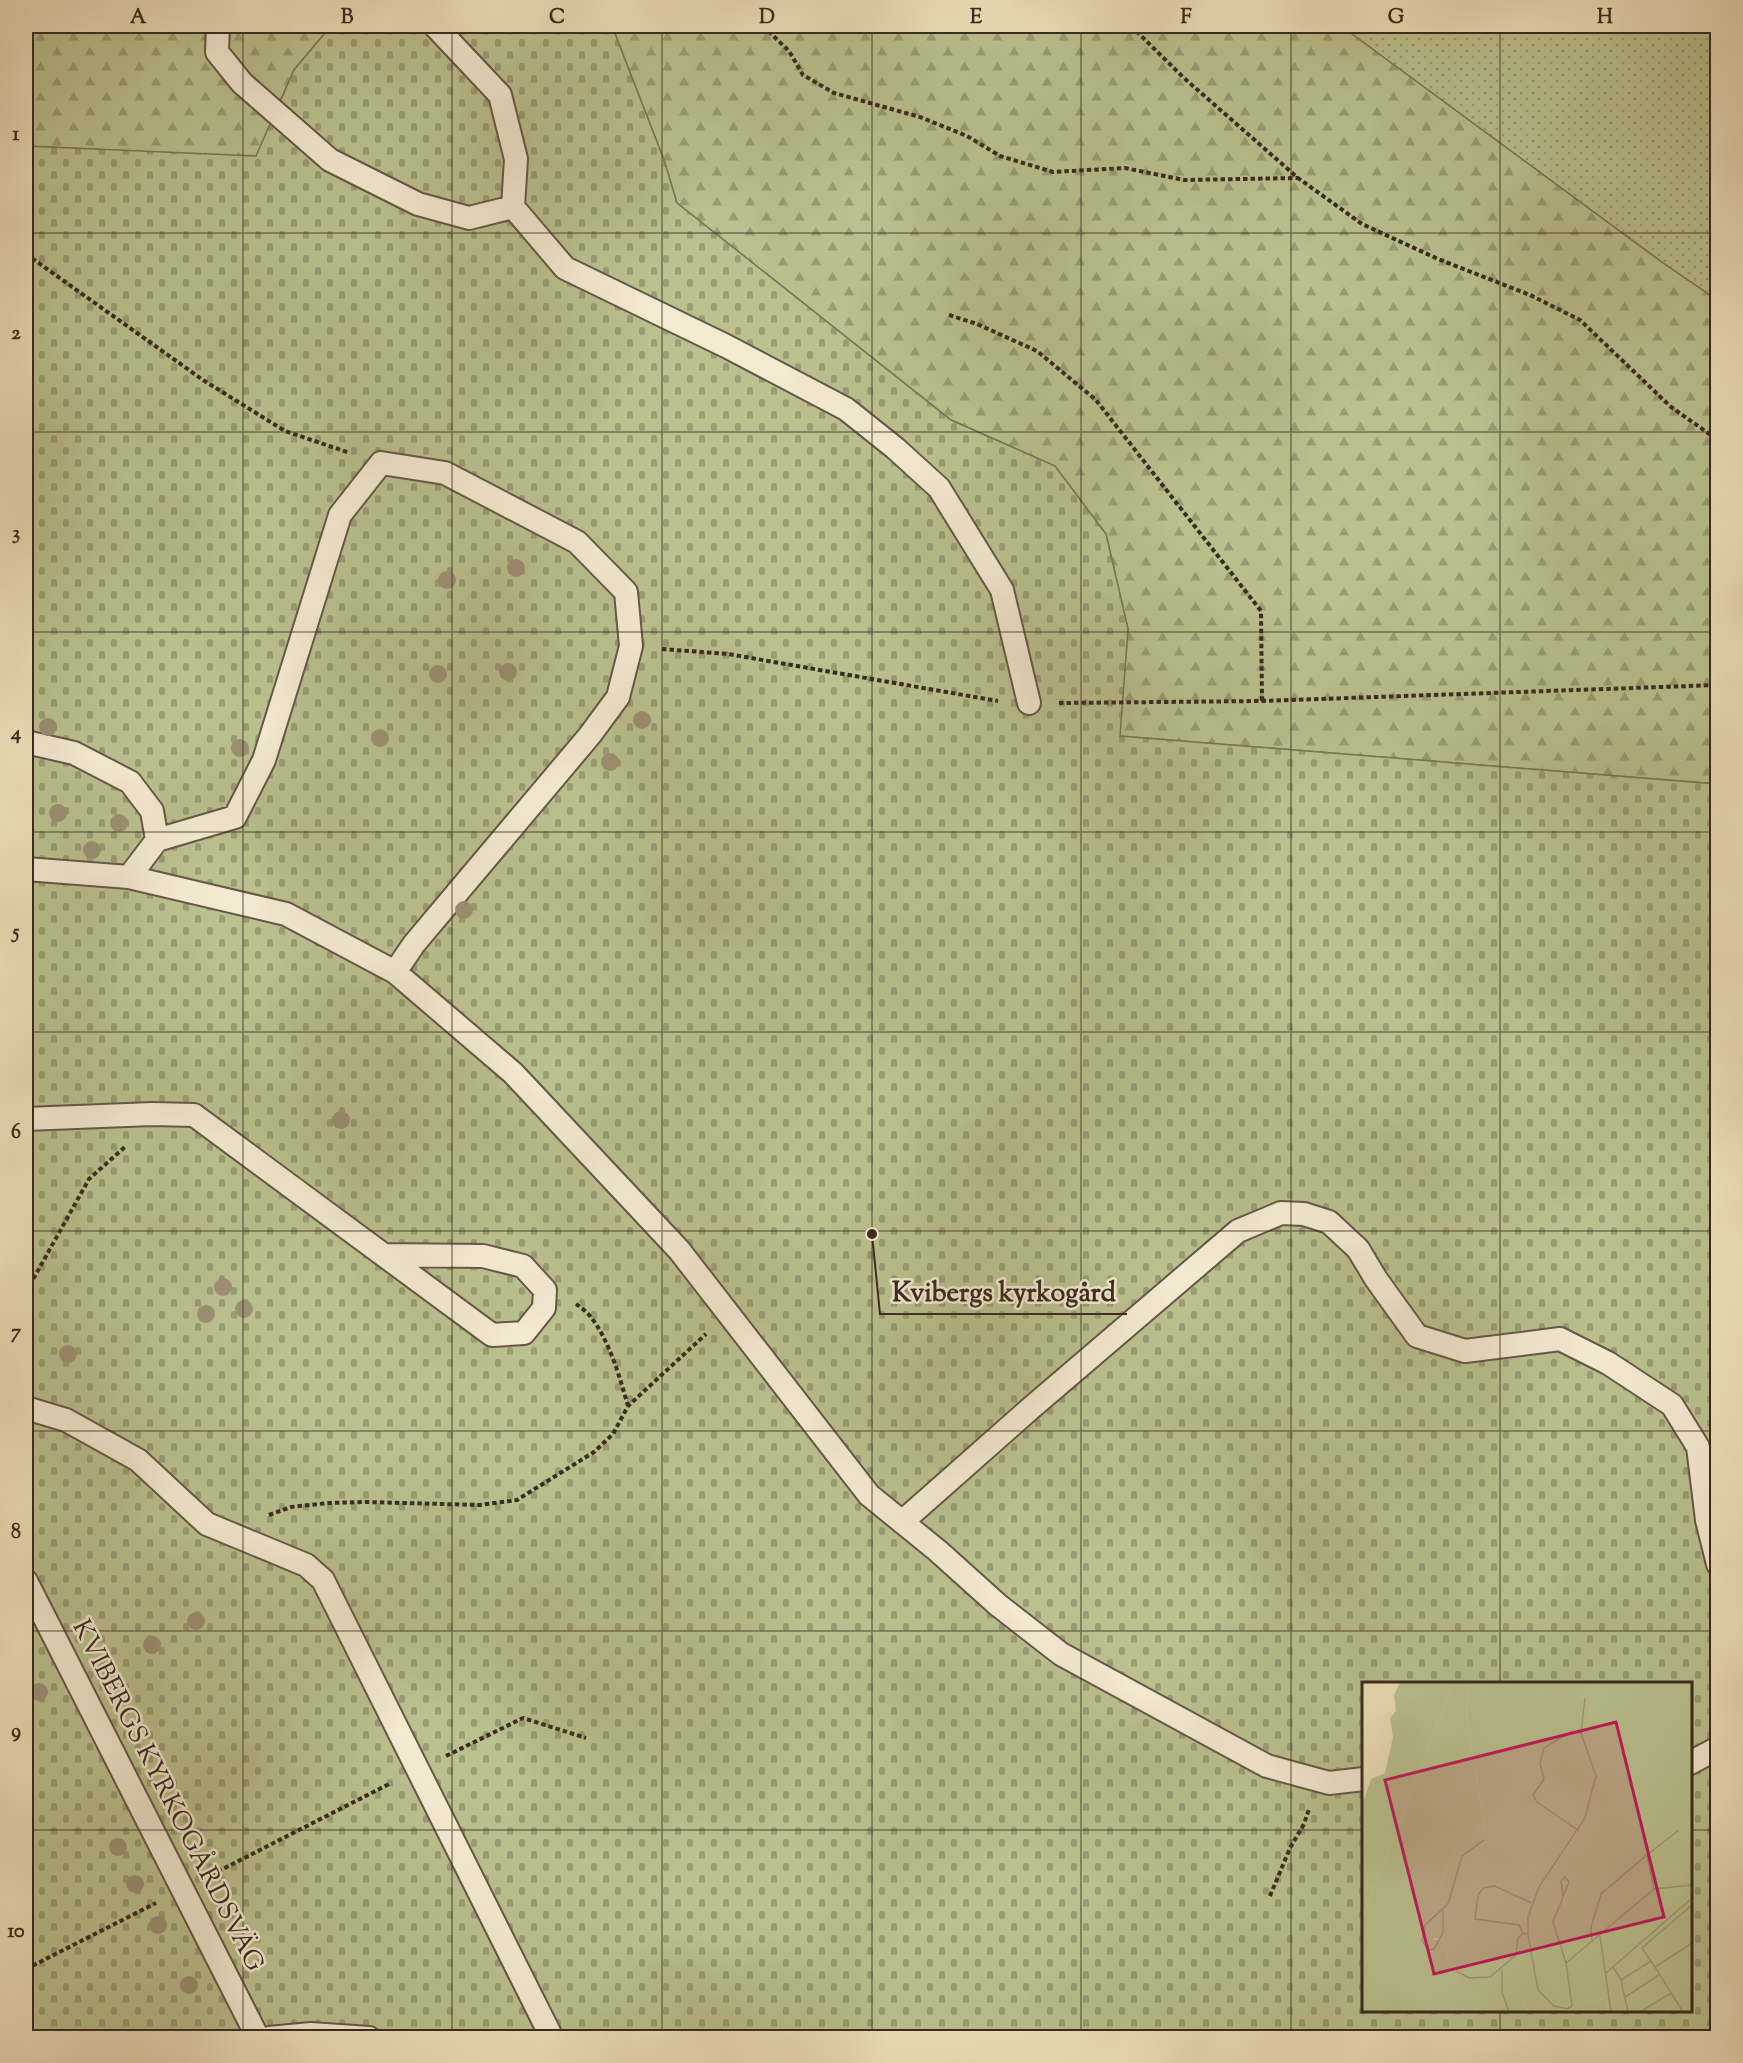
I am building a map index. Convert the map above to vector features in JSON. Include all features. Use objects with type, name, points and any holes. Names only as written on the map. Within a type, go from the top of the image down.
[{"type":"lane","points":[[218,26],[217,52],[242,83],[330,160],[418,204],[469,218],[513,207]]},
{"type":"lane","points":[[435,26],[500,95],[516,159],[513,207],[566,267],[778,372],[846,409],[895,448],[939,488],[1002,590],[1029,703]]},
{"type":"lane","points":[[129,877],[157,840],[235,817],[264,760],[340,515],[381,463],[445,473],[577,542],[626,592],[631,646],[618,697],[590,735],[414,944],[395,972]]},
{"type":"lane","points":[[26,742],[74,753],[130,782],[152,811],[157,840]]},
{"type":"lane","points":[[26,869],[129,877],[286,914],[395,972],[513,1073],[679,1250],[869,1496],[998,1605],[1061,1654],[1267,1766],[1329,1783],[1362,1779]]},
{"type":"lane","points":[[26,1119],[152,1114],[194,1115],[492,1335],[524,1333],[544,1308],[545,1290],[523,1266],[483,1256],[384,1255]]},
{"type":"lane","points":[[902,1522],[1040,1400],[1238,1231],[1281,1213],[1304,1214],[1329,1222],[1358,1249],[1376,1279],[1417,1336],[1464,1351],[1560,1339],[1608,1363],[1672,1405],[1698,1447],[1707,1520],[1718,1564]]},
{"type":"lane","points":[[26,1408],[66,1420],[138,1460],[207,1524],[306,1565],[323,1581],[552,2037]]},
{"type":"lane","name":"KVIBERGS KYRKOGÅRDSVÄG","points":[[26,1581],[258,2037]]},
{"type":"lane","points":[[1692,1761],[1718,1748]]},
{"type":"lane","points":[[269,2037],[311,2034],[369,2037]]},
{"type":"path","points":[[763,26],[789,51],[803,75],[834,93],[921,117],[967,136],[1000,156],[1053,172],[1125,168],[1184,180],[1298,177]]},
{"type":"path","points":[[1131,26],[1184,78],[1298,177],[1362,224],[1438,259],[1530,295],[1580,320],[1671,407],[1718,440]]},
{"type":"path","points":[[26,254],[203,380],[285,431],[381,463]]},
{"type":"path","points":[[949,315],[977,324],[1037,351],[1096,400],[1261,611],[1262,700]]},
{"type":"path","points":[[631,646],[729,654],[980,699],[1029,703],[1262,700],[1718,686]]},
{"type":"path","points":[[26,1292],[88,1179],[137,1137],[152,1114]]},
{"type":"path","points":[[545,1290],[572,1300],[590,1315],[602,1335],[628,1406]]},
{"type":"path","points":[[223,1531],[291,1507],[366,1502],[480,1505],[517,1500],[594,1452],[613,1434],[628,1406],[699,1340]]},
{"type":"path","points":[[26,1969],[523,1718],[586,1738]]},
{"type":"path","points":[[1270,1896],[1290,1848],[1304,1824],[1319,1780]]},
{"type":"green space","points":[[26,26],[331,26],[294,70],[256,157],[26,146]]},
{"type":"green space","points":[[331,26],[612,26],[664,160],[677,203],[951,420],[1055,466],[1106,534],[1128,629],[1120,736],[1717,784],[1717,2037],[26,2038],[26,146],[256,156],[294,70]]},
{"type":"green space","points":[[612,26],[1341,26],[1663,263],[1717,300],[1717,784],[1119,736],[1128,629],[1106,534],[1055,466],[951,420],[677,203],[664,160]]},
{"type":"green space","points":[[1341,26],[1717,26],[1717,300],[1663,263]]},
{"type":"place","name":"Kvibergs kyrkogård","points":[[872,1234]]}]
